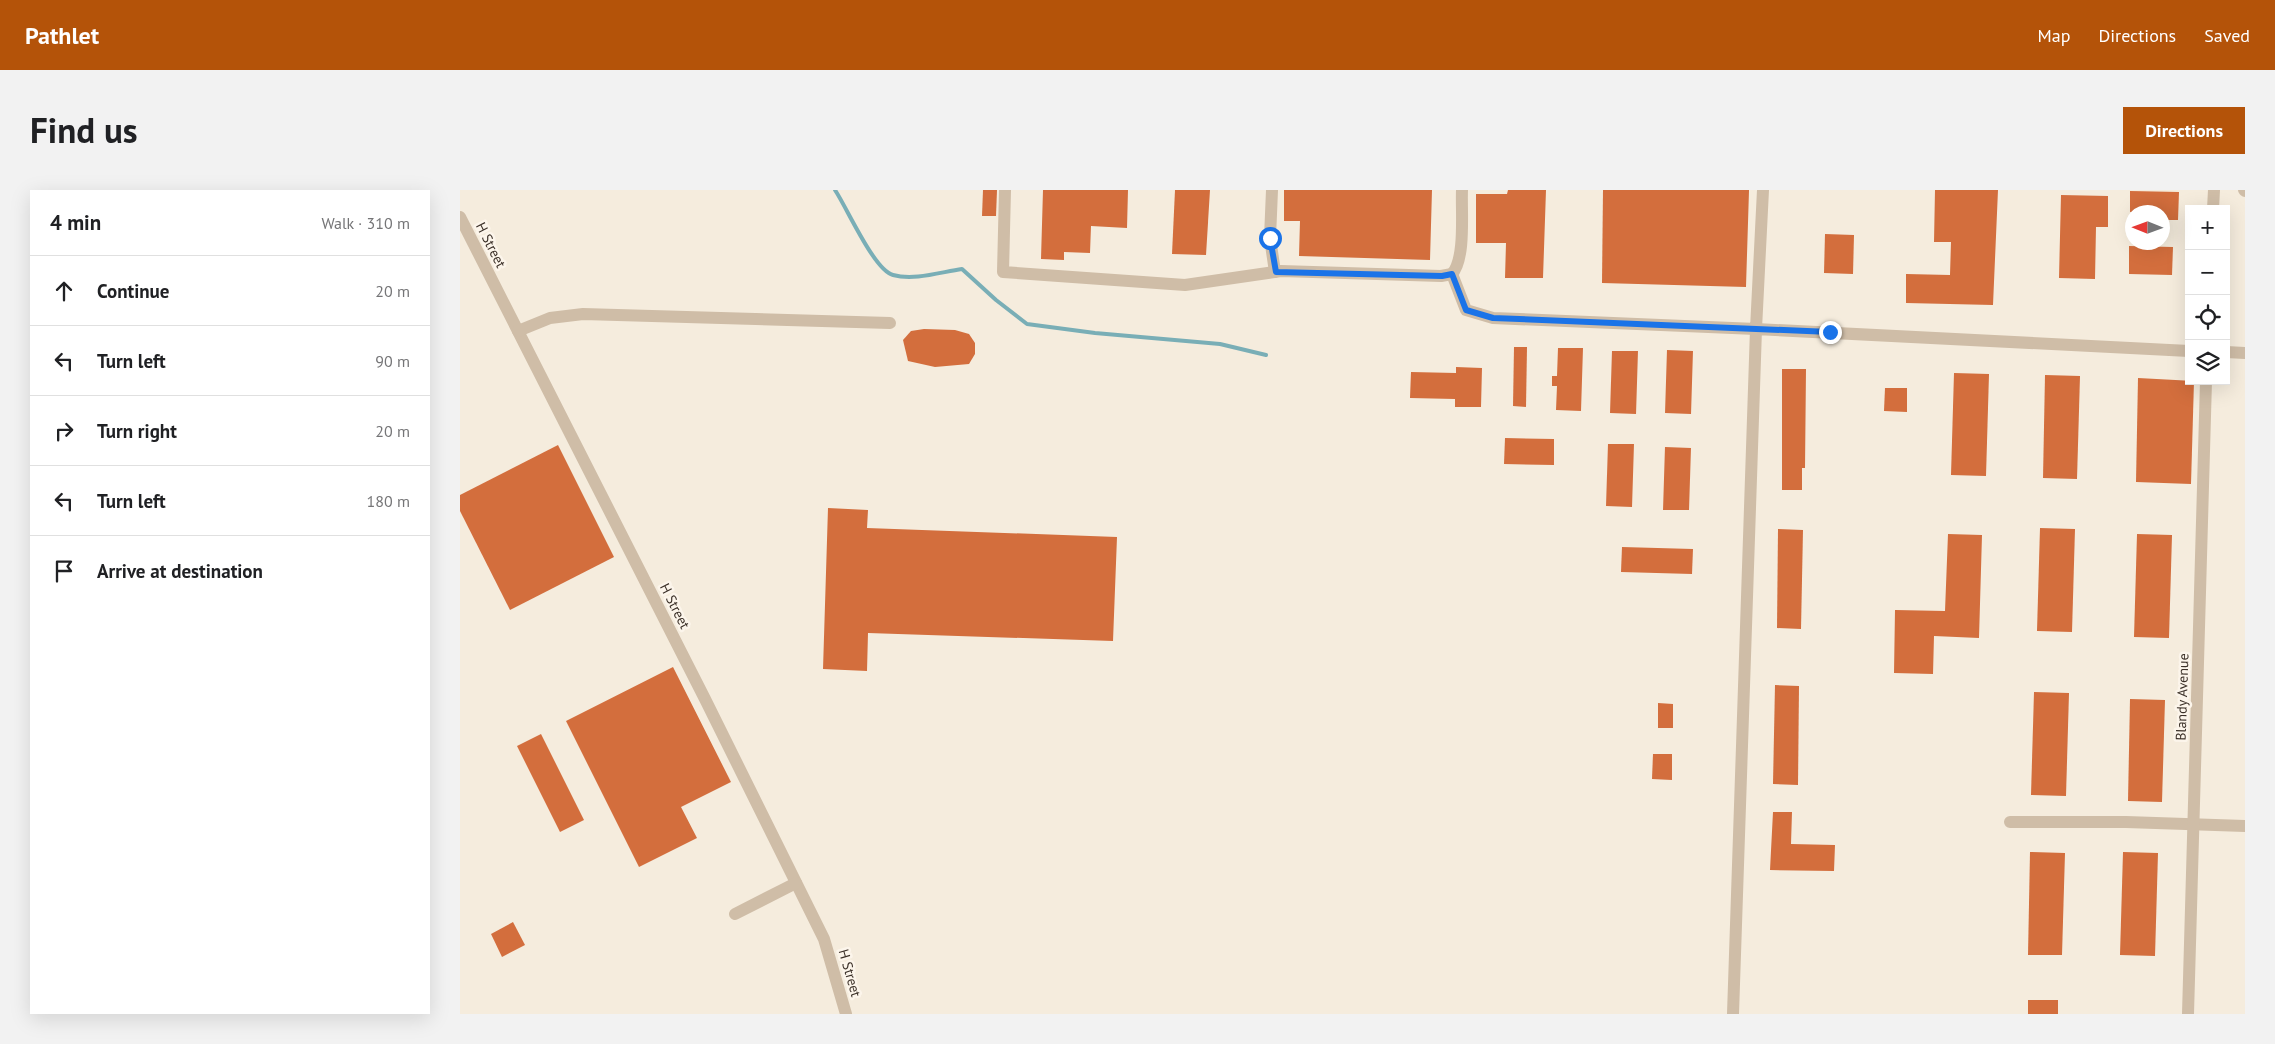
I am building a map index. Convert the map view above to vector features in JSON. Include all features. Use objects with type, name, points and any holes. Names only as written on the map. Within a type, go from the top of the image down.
[{"type":"street","points":[[1005,190],[1002,272],[1185,285],[1276,272],[1442,276],[1452,274],[1460,257],[1462,190]]},
{"type":"street","points":[[1272,190],[1270,238],[1276,272]]},
{"type":"street","points":[[1733,1014],[1756,329],[1763,190]]},
{"type":"street","points":[[2213,205],[2214,190]]},
{"type":"street","name":"H Street","points":[[460,217],[830,953],[846,1014]]},
{"type":"street","points":[[1452,274],[1466,310],[1493,318],[2185,351]]},
{"type":"street","points":[[518,331],[550,318],[574,314],[890,323]]},
{"type":"street","points":[[2230,352],[2245,353]]},
{"type":"street","name":"Blandy Avenue","points":[[2188,1014],[2206,385]]},
{"type":"street","points":[[2010,822],[2245,826]]},
{"type":"street","points":[[735,914],[796,883]]},
{"type":"building","points":[[983,190],[997,190],[996,216],[982,216]]},
{"type":"building","points":[[1043,190],[1128,190],[1127,228],[1091,226],[1090,253],[1064,252],[1064,260],[1041,259]]},
{"type":"building","points":[[1175,190],[1210,190],[1206,255],[1172,254]]},
{"type":"building","points":[[1284,190],[1432,190],[1430,260],[1299,256],[1300,221],[1284,221]]},
{"type":"building","points":[[1508,190],[1546,190],[1543,278],[1505,278],[1506,243],[1476,243],[1476,194],[1507,194]]},
{"type":"building","points":[[1603,190],[1749,190],[1746,287],[1602,283]]},
{"type":"building","points":[[1935,190],[1998,190],[1993,305],[1906,303],[1906,274],[1950,275],[1951,242],[1934,242]]},
{"type":"building","points":[[2130,191],[2179,192],[2178,220],[2170,220],[2170,205],[2130,205]]},
{"type":"building","points":[[2061,195],[2108,196],[2108,227],[2096,227],[2095,279],[2059,278]]},
{"type":"building","points":[[1825,234],[1854,235],[1853,274],[1824,273]]},
{"type":"building","points":[[2170,247],[2173,247],[2172,275],[2129,274],[2129,250],[2170,250]]},
{"type":"building","points":[[924,329],[955,330],[969,334],[975,343],[975,354],[969,364],[935,367],[908,361],[903,340],[911,331]]},
{"type":"building","points":[[1514,347],[1527,347],[1526,407],[1513,406]]},
{"type":"building","points":[[1558,348],[1583,348],[1581,411],[1556,410],[1557,386],[1552,386],[1552,376],[1557,376]]},
{"type":"building","points":[[1667,350],[1693,351],[1691,414],[1665,413]]},
{"type":"building","points":[[1612,351],[1638,351],[1636,414],[1610,413]]},
{"type":"building","points":[[1456,367],[1482,368],[1481,407],[1455,407],[1455,399],[1410,398],[1411,372],[1456,373]]},
{"type":"building","points":[[1782,369],[1806,369],[1805,468],[1802,468],[1802,490],[1782,490]]},
{"type":"building","points":[[1954,373],[1989,374],[1986,476],[1951,475]]},
{"type":"building","points":[[2045,375],[2080,376],[2077,479],[2043,478]]},
{"type":"building","points":[[2138,378],[2185,381],[2185,385],[2194,385],[2191,484],[2136,482]]},
{"type":"building","points":[[1885,388],[1907,388],[1907,412],[1884,411]]},
{"type":"building","points":[[1505,438],[1554,439],[1554,465],[1504,464]]},
{"type":"building","points":[[1608,444],[1634,444],[1632,507],[1606,506]]},
{"type":"building","points":[[558,445],[614,557],[510,610],[460,511],[460,495]]},
{"type":"building","points":[[1665,447],[1691,448],[1689,510],[1663,510]]},
{"type":"building","points":[[828,508],[868,510],[867,528],[1117,537],[1113,641],[868,633],[867,671],[823,669]]},
{"type":"building","points":[[2040,528],[2075,529],[2072,632],[2037,631]]},
{"type":"building","points":[[1778,529],[1803,530],[1801,629],[1777,628]]},
{"type":"building","points":[[1948,534],[1982,535],[1979,638],[1934,636],[1933,674],[1894,673],[1895,610],[1945,611]]},
{"type":"building","points":[[2137,534],[2172,535],[2169,638],[2134,637]]},
{"type":"building","points":[[1622,547],[1693,549],[1692,574],[1621,572]]},
{"type":"building","points":[[673,667],[731,782],[681,807],[697,838],[639,867],[566,721]]},
{"type":"building","points":[[1775,685],[1799,686],[1798,785],[1773,784]]},
{"type":"building","points":[[2034,692],[2069,693],[2066,796],[2031,795]]},
{"type":"building","points":[[2130,699],[2165,700],[2162,802],[2128,801]]},
{"type":"building","points":[[1658,703],[1673,704],[1673,728],[1658,728]]},
{"type":"building","points":[[541,734],[584,820],[560,832],[517,746]]},
{"type":"building","points":[[1653,754],[1672,754],[1672,780],[1652,779]]},
{"type":"building","points":[[1773,812],[1792,812],[1791,844],[1835,845],[1834,871],[1770,870]]},
{"type":"building","points":[[2030,852],[2065,853],[2062,955],[2028,955]]},
{"type":"building","points":[[2123,852],[2158,853],[2155,956],[2120,955]]},
{"type":"building","points":[[513,922],[525,945],[502,957],[491,934]]},
{"type":"building","points":[[2028,1000],[2058,1000],[2058,1014],[2028,1014]]},
{"type":"waterway","points":[[835,190],[869,251],[886,271],[893,275],[919,277],[962,269],[996,300],[1027,324],[1095,333],[1220,344],[1266,355]]},
{"type":"route","points":[[1270,238],[1276,272],[1442,276],[1452,274],[1466,310],[1493,318],[1830,332]]}]
